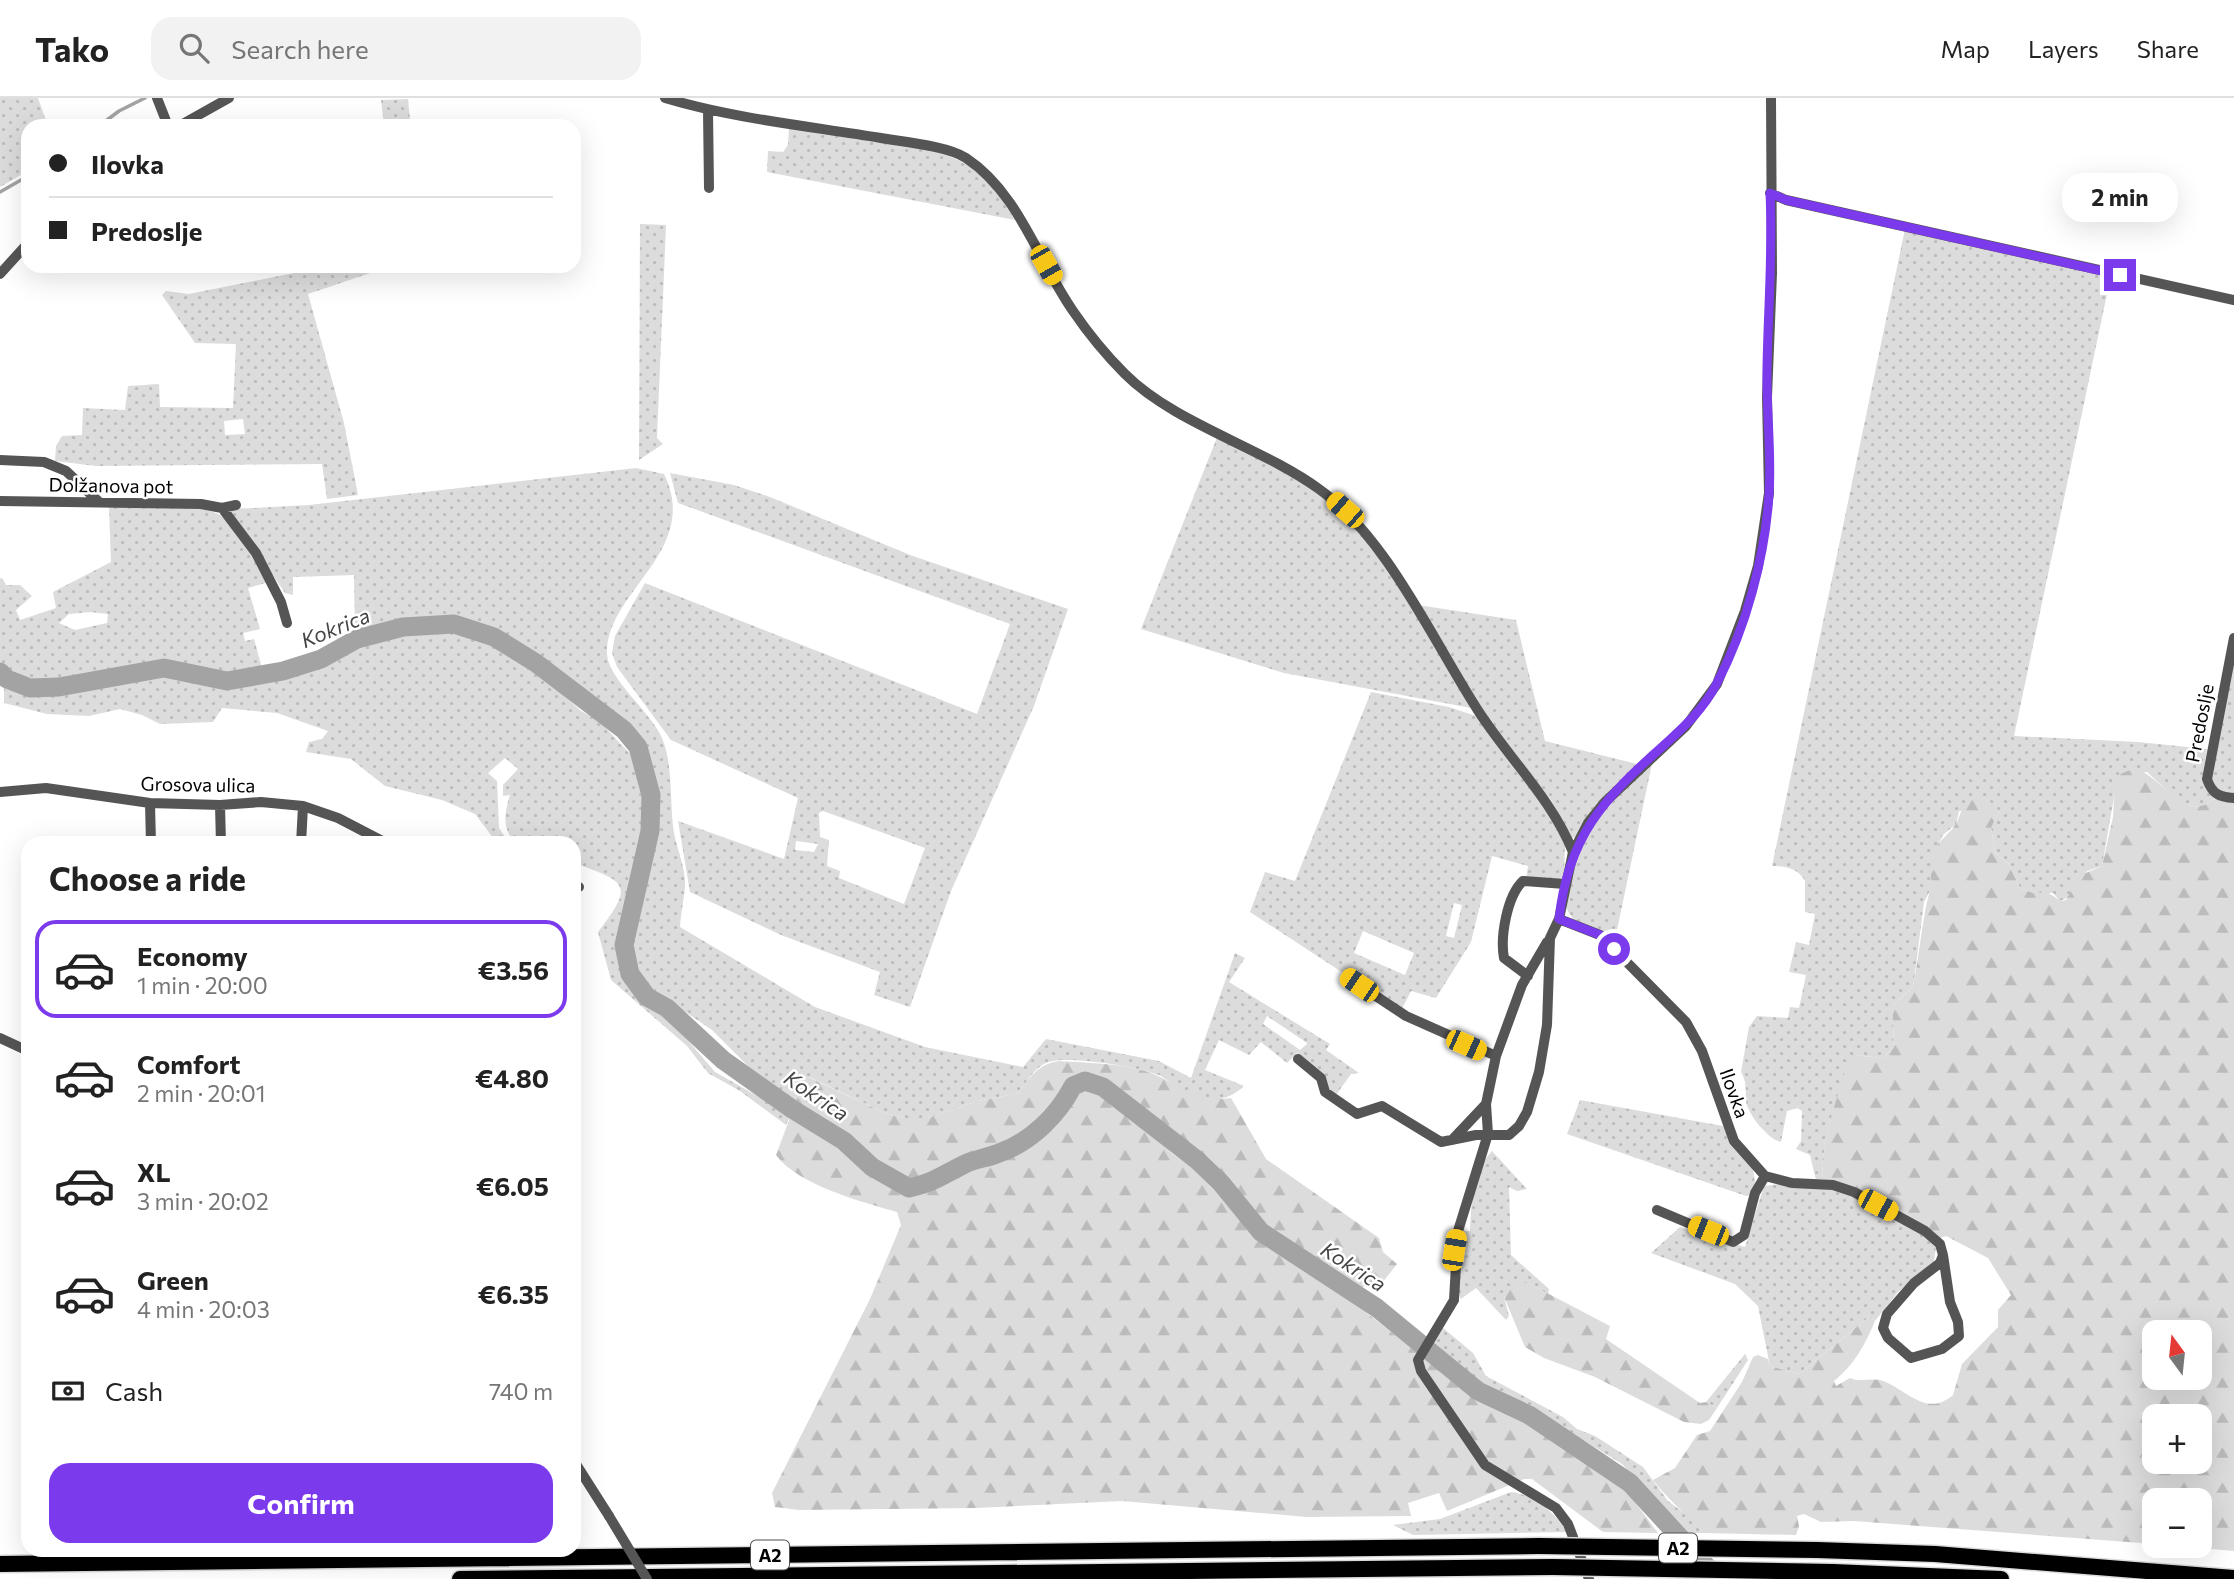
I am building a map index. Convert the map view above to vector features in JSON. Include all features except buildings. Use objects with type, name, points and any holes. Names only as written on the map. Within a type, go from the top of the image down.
[{"type":"highway","name":"A2","points":[[581,1557],[1539,1546],[1817,1550],[1949,1555],[2234,1578]]},
{"type":"highway","name":"A2","points":[[0,1563],[543,1557]]},
{"type":"highway","name":"A2","points":[[460,1579],[1553,1567],[1833,1572],[2001,1579]]},
{"type":"street","points":[[192,119],[229,98]]},
{"type":"street","points":[[665,98],[708,111],[916,144],[964,156],[994,182],[1072,311],[1126,375],[1180,411],[1284,465],[1345,510],[1385,560],[1480,714],[1560,820],[1573,852]]},
{"type":"street","points":[[1590,1579],[1568,1524],[1556,1508],[1485,1465],[1421,1371],[1418,1360],[1454,1300],[1458,1231],[1488,1134],[1486,1104],[1496,1056],[1528,976],[1559,919],[1564,884],[1573,852],[1588,824],[1616,789],[1686,726],[1717,684],[1745,611],[1758,566],[1769,493],[1767,397],[1772,273],[1771,98]]},
{"type":"street","points":[[158,102],[165,119]]},
{"type":"street","points":[[708,111],[709,188]]},
{"type":"street","points":[[1770,193],[1786,200],[2234,300]]},
{"type":"street","points":[[0,274],[21,251]]},
{"type":"street","points":[[0,460],[44,462],[55,466],[66,471],[98,501]]},
{"type":"street","name":"Dolžanova pot","points":[[0,501],[201,504],[222,508],[236,505]]},
{"type":"street","points":[[222,508],[256,553],[281,601],[287,623]]},
{"type":"street","name":"Predoslje","points":[[2234,638],[2207,779],[2210,789],[2219,797],[2234,798]]},
{"type":"street","name":"Grosova ulica","points":[[0,792],[46,789],[150,803],[220,805],[261,802],[303,806],[338,818],[373,836]]},
{"type":"street","points":[[150,803],[151,836]]},
{"type":"street","points":[[220,805],[221,836]]},
{"type":"street","points":[[302,836],[303,806]]},
{"type":"street","points":[[1528,976],[1504,958],[1502,946],[1516,888],[1523,881],[1564,884]]},
{"type":"street","name":"Ilovka","points":[[1559,919],[1600,935],[1686,1022],[1702,1051],[1734,1141],[1765,1175]]},
{"type":"street","points":[[1298,1059],[1321,1078],[1325,1092],[1357,1114],[1381,1106],[1441,1142],[1488,1134],[1509,1135],[1520,1126],[1535,1092],[1545,1048],[1549,938]]},
{"type":"street","points":[[1347,977],[1406,1016],[1496,1056]]},
{"type":"street","points":[[0,1038],[21,1048]]},
{"type":"street","points":[[1450,1142],[1486,1104]]},
{"type":"street","points":[[1657,1210],[1733,1241],[1744,1236],[1755,1193],[1765,1175],[1792,1183],[1825,1183],[1854,1192],[1925,1231],[1940,1244],[1943,1255],[1950,1302],[1958,1322],[1959,1336],[1942,1349],[1911,1358],[1888,1338],[1883,1328],[1887,1314],[1914,1283],[1940,1263],[1943,1255]]},
{"type":"street","points":[[581,1472],[647,1579]]},
{"type":"green space","points":[[0,98],[38,98],[46,119],[21,119],[21,175],[0,187]]},
{"type":"green space","points":[[408,99],[410,119],[383,119],[381,100]]},
{"type":"green space","points":[[789,128],[902,144],[944,154],[969,166],[985,179],[1015,220],[767,172],[768,151],[783,152],[788,145]]},
{"type":"green space","points":[[640,224],[666,225],[657,438],[663,444],[639,460]]},
{"type":"green space","points":[[1905,229],[2111,275],[2014,736],[2138,742],[2207,749],[2202,780],[2214,799],[2205,805],[2187,804],[2147,772],[2118,775],[2102,866],[2087,871],[2071,896],[2060,901],[2053,893],[2033,893],[2020,888],[2009,864],[1995,853],[1991,828],[1999,811],[1959,811],[1956,824],[1943,835],[1931,858],[1931,889],[1924,902],[1914,981],[1911,989],[1892,1006],[1894,1047],[1883,1058],[1854,1055],[1827,1135],[1823,1179],[1816,1180],[1810,1155],[1796,1149],[1801,1141],[1802,1111],[1797,1108],[1787,1111],[1781,1142],[1772,1138],[1749,1110],[1741,1072],[1749,1027],[1757,1016],[1788,1018],[1790,1007],[1799,1008],[1806,975],[1789,972],[1796,942],[1809,945],[1815,914],[1805,912],[1805,881],[1799,873],[1791,869],[1772,866]]},
{"type":"green space","points":[[294,273],[370,273],[308,294],[344,423],[358,495],[327,499],[322,464],[96,466],[55,461],[56,446],[62,436],[82,435],[83,408],[125,410],[128,386],[159,384],[160,407],[233,408],[236,344],[195,343],[162,295],[166,291],[189,294]],"holes":[[[243,419],[245,434],[225,435],[224,421]]]},
{"type":"green space","points":[[1218,435],[1296,477],[1343,514],[1364,538],[1404,594],[1471,708],[1284,673],[1141,629]]},
{"type":"green space","points":[[636,468],[664,474],[672,501],[671,526],[649,570],[620,611],[610,632],[607,654],[614,674],[657,728],[666,749],[674,833],[685,879],[680,927],[815,1007],[925,1047],[1023,1067],[1046,1039],[1159,1061],[1191,1078],[1235,953],[1245,958],[1229,982],[1330,1044],[1326,1050],[1359,1073],[1351,1074],[1336,1095],[1329,1089],[1326,1078],[1297,1053],[1287,1063],[1261,1042],[1249,1055],[1219,1040],[1205,1070],[1244,1086],[1217,1100],[1194,1097],[1163,1077],[1149,1072],[1104,1063],[1058,1060],[1039,1067],[1019,1093],[978,1101],[928,1118],[904,1118],[885,1113],[809,1077],[793,1100],[760,1078],[712,1030],[643,983],[633,963],[629,941],[656,826],[657,795],[642,739],[568,679],[506,637],[488,629],[470,623],[431,618],[392,623],[355,635],[354,575],[293,577],[293,595],[285,593],[230,512],[235,509],[309,505]],"holes":[[[1267,1016],[1307,1043],[1300,1050],[1263,1024]]]},
{"type":"green space","points":[[670,473],[734,485],[770,497],[910,555],[1068,609],[1034,706],[951,891],[910,1007],[874,995],[880,972],[781,935],[690,892],[678,821],[784,859],[798,798],[671,740],[617,667],[612,653],[615,636],[645,583],[977,714],[1010,624],[678,503]],"holes":[[[823,811],[925,848],[904,904],[839,878],[840,871],[827,866],[829,840],[820,837],[819,813]],[[796,841],[818,844],[814,852],[795,850]]]},
{"type":"green space","points":[[109,507],[184,507],[221,516],[242,538],[269,582],[248,588],[260,629],[243,633],[245,641],[254,639],[262,668],[219,674],[155,666],[78,681],[47,684],[22,681],[6,670],[0,663],[0,578],[6,585],[20,585],[32,596],[16,610],[20,620],[56,608],[53,592],[111,562]],"holes":[[[69,614],[108,614],[107,623],[75,630],[59,623]]]},
{"type":"green space","points":[[1418,605],[1516,620],[1545,741],[1637,764],[1605,797],[1576,837],[1572,838],[1551,800],[1501,739]]},
{"type":"green space","points":[[423,628],[466,632],[506,650],[546,679],[581,711],[599,721],[636,760],[648,818],[619,949],[622,976],[648,1006],[673,1023],[715,1072],[791,1115],[786,1125],[740,1091],[708,1073],[687,1046],[611,980],[598,932],[617,904],[621,894],[620,887],[605,875],[581,866],[581,836],[511,836],[506,826],[510,795],[503,796],[503,785],[518,769],[505,758],[488,773],[497,781],[499,828],[504,836],[492,836],[475,814],[442,800],[385,786],[351,759],[306,752],[309,742],[322,739],[328,731],[277,713],[222,708],[213,722],[160,724],[142,715],[120,709],[89,716],[47,714],[4,703],[4,684],[22,688],[62,690],[165,672],[179,673],[225,686],[252,683],[313,668],[367,640]]},
{"type":"green space","points":[[2234,653],[2234,795],[2220,793],[2211,783]]},
{"type":"green space","points":[[1371,692],[1449,707],[1476,716],[1538,795],[1565,844],[1564,877],[1555,881],[1526,879],[1528,866],[1492,856],[1471,942],[1436,998],[1411,991],[1401,1011],[1250,912],[1265,872],[1295,881]],"holes":[[[1454,903],[1462,905],[1454,938],[1446,936]],[[1363,931],[1414,953],[1405,975],[1354,953]]]},
{"type":"green space","points":[[1653,759],[1614,944],[1583,927],[1569,913],[1566,902],[1569,882],[1582,845],[1601,814]]},
{"type":"green space","points":[[2135,768],[2184,803],[2204,805],[2214,799],[2234,803],[2234,1551],[2212,1549],[2212,1488],[2142,1488],[2142,1543],[1854,1521],[1821,1522],[1804,1514],[1797,1516],[1799,1526],[1796,1535],[1703,1533],[1653,1480],[1675,1468],[1697,1435],[1710,1431],[1742,1382],[1753,1357],[1758,1355],[1768,1359],[1770,1366],[1799,1374],[1870,1316],[1875,1321],[1867,1338],[1853,1361],[1834,1381],[1836,1386],[1850,1378],[1879,1380],[1917,1400],[1934,1404],[1953,1395],[1962,1364],[1998,1327],[1998,1310],[2011,1295],[1988,1258],[1946,1236],[1940,1238],[1823,1179],[1827,1137],[1849,1060],[1853,1055],[1883,1058],[1894,1047],[1892,1006],[1911,989],[1914,981],[1931,886],[1931,857],[1936,847],[1954,827],[1963,807],[1972,799],[1986,797],[1999,811],[1991,828],[1995,853],[2009,864],[2020,888],[2033,893],[2047,892],[2061,901],[2066,900],[2079,876],[2102,866],[2113,817],[2118,775]]},
{"type":"green space","points":[[1059,1061],[1134,1068],[1157,1075],[1196,1095],[1206,1098],[1231,1098],[1266,1159],[1379,1238],[1383,1252],[1397,1264],[1382,1283],[1358,1288],[1264,1227],[1229,1179],[1178,1134],[1150,1120],[1116,1087],[1098,1080],[1083,1077],[1073,1080],[1039,1125],[1023,1136],[948,1165],[933,1177],[910,1183],[873,1164],[841,1129],[793,1100],[808,1077],[885,1113],[904,1118],[928,1118],[978,1101],[1019,1093],[1035,1072]]},
{"type":"green space","points":[[1082,1088],[1100,1091],[1173,1154],[1208,1178],[1261,1241],[1348,1298],[1462,1388],[1521,1418],[1626,1490],[1658,1533],[1603,1532],[1532,1479],[1524,1479],[1447,1511],[1439,1493],[1408,1503],[1411,1516],[1307,1517],[1122,1501],[976,1508],[799,1510],[775,1507],[772,1493],[870,1299],[901,1225],[897,1212],[815,1184],[786,1166],[776,1155],[791,1115],[821,1131],[888,1181],[912,1192],[939,1186],[972,1167],[999,1160],[1021,1148],[1047,1127],[1072,1095]]},
{"type":"green space","points":[[1580,1100],[1723,1126],[1752,1167],[1755,1185],[1752,1195],[1746,1196],[1567,1134]]},
{"type":"green space","points":[[1492,1151],[1527,1189],[1517,1191],[1509,1187],[1511,1255],[1549,1289],[1548,1294],[1526,1282],[1504,1297],[1509,1316],[1506,1320],[1476,1288],[1461,1299],[1457,1290],[1462,1231],[1470,1231],[1477,1178]]},
{"type":"green space","points":[[1818,1184],[1853,1196],[1928,1236],[1936,1247],[1934,1261],[1898,1292],[1875,1321],[1870,1316],[1799,1374],[1770,1366],[1758,1306],[1735,1284],[1651,1253],[1680,1227],[1745,1247],[1764,1186]]},
{"type":"green space","points":[[1526,1282],[1610,1326],[1606,1339],[1700,1403],[1706,1402],[1717,1408],[1709,1420],[1701,1424],[1684,1422],[1595,1377],[1544,1358],[1525,1347],[1504,1297],[1512,1285]]},
{"type":"green space","points":[[1442,1327],[1473,1353],[1486,1376],[1563,1417],[1577,1429],[1595,1436],[1643,1467],[1668,1501],[1688,1516],[1703,1533],[1685,1533],[1622,1464],[1531,1408],[1489,1390],[1433,1342]]},
{"type":"green space","points":[[1745,1354],[1748,1360],[1717,1408],[1706,1402]]},
{"type":"green space","points":[[1511,1492],[1537,1501],[1568,1532],[1413,1535],[1393,1525],[1440,1519]]},
{"type":"waterway","points":[[108,119],[145,98]]},
{"type":"waterway","points":[[0,192],[21,180]]},
{"type":"waterway","name":"Kokrica","points":[[0,672],[7,679],[30,688],[59,687],[164,668],[227,681],[283,671],[321,659],[357,639],[403,627],[454,624],[494,637],[536,663],[624,730],[638,747],[651,795],[650,831],[624,945],[630,974],[647,997],[667,1008],[723,1060],[792,1109],[844,1141],[872,1167],[909,1188],[932,1181],[967,1163],[995,1155],[1022,1142],[1051,1117],[1073,1086],[1085,1081],[1103,1087],[1197,1160],[1221,1183],[1261,1232],[1377,1308],[1478,1391],[1529,1415],[1630,1483],[1718,1579]]},
{"type":"route","points":[[1614,949],[1600,935],[1559,919],[1561,898],[1573,852],[1588,824],[1616,789],[1686,726],[1717,684],[1745,611],[1758,566],[1769,493],[1767,397],[1772,273],[1770,193],[1786,200],[2120,275]]}]
